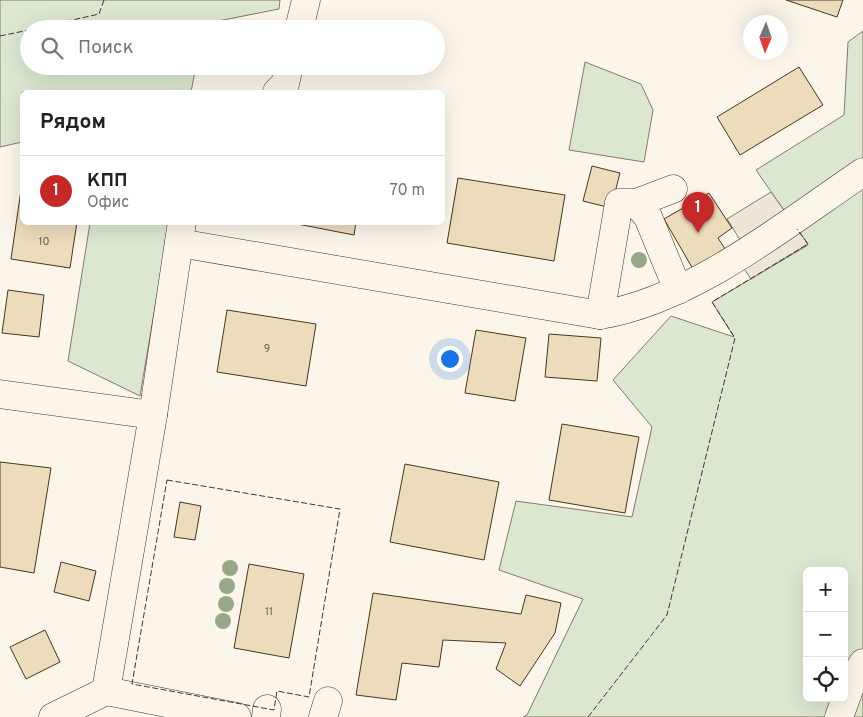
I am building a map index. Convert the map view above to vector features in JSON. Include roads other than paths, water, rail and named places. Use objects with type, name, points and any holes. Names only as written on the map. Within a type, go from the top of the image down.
[{"type":"street","points":[[301,20],[306,0]]},
{"type":"street","points":[[279,90],[285,84],[288,75]]},
{"type":"street","points":[[106,691],[153,415],[180,233],[600,316],[617,313],[689,285],[863,172]]},
{"type":"street","points":[[600,316],[619,203],[636,203],[673,190]]},
{"type":"street","points":[[636,203],[648,218],[689,285]]},
{"type":"street","points":[[0,394],[153,415]]},
{"type":"street","points":[[839,717],[851,684],[863,663]]},
{"type":"street","points":[[53,717],[106,691],[237,717]]},
{"type":"place","name":"КПП","points":[[698,233]]}]
